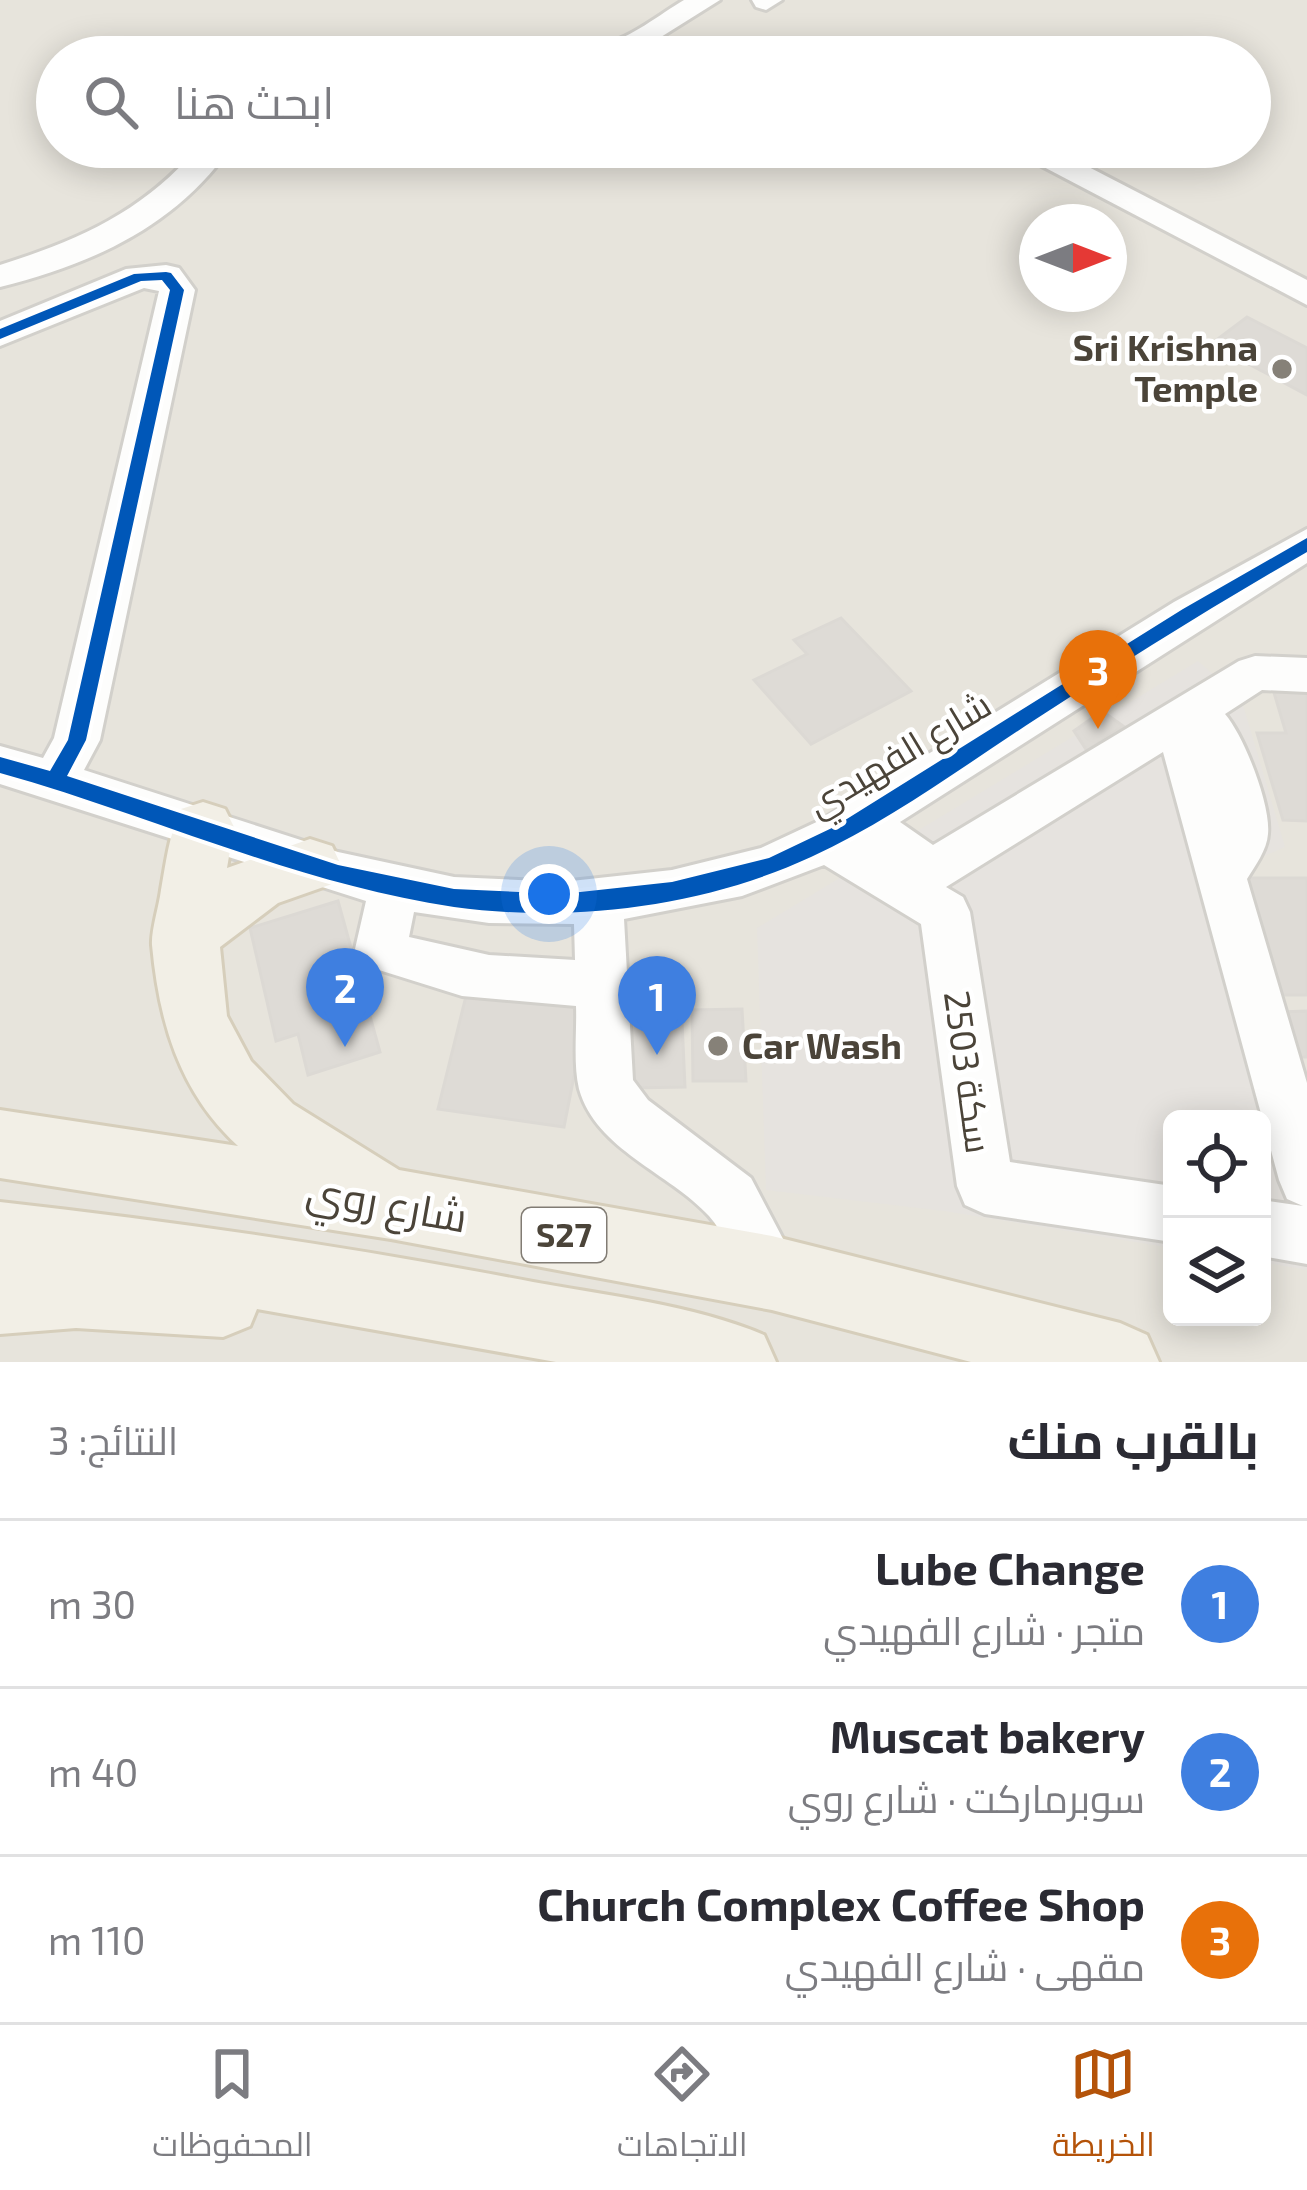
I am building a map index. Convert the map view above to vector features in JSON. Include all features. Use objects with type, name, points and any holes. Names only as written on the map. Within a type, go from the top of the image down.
[{"type":"main road","points":[[203,827],[183,942],[189,1014],[217,1073],[259,1120],[391,1204]]},
{"type":"main road","points":[[183,942],[220,902],[276,872],[310,865]]},
{"type":"main road","name":"شارع روي","points":[[0,1144],[391,1204],[772,1273],[1120,1362]]},
{"type":"main road","points":[[0,1238],[175,1257],[517,1316],[737,1362]]},
{"type":"main road","points":[[0,1296],[76,1290],[517,1316]]},
{"type":"street","points":[[642,36],[705,0]]},
{"type":"street","points":[[0,276],[126,232],[199,168]]},
{"type":"street","points":[[1071,168],[1307,294]]},
{"type":"street","points":[[0,334],[140,278],[166,276],[176,290],[77,740],[55,780]]},
{"type":"street","name":"شارع الفهيدي","points":[[3,767],[203,827],[310,865],[455,898],[598,899],[746,874],[843,830],[1307,544]]},
{"type":"street","points":[[843,830],[932,871],[1256,673],[1307,675]]},
{"type":"street","points":[[1177,718],[1198,721],[1214,731],[1245,830],[1239,851],[1222,875],[1307,1180]]},
{"type":"street","name":"سكة 2503","points":[[843,830],[945,912],[985,1186],[1163,1213]]},
{"type":"street","points":[[394,886],[381,949],[430,969],[471,976],[535,985],[602,982]]},
{"type":"street","points":[[598,899],[606,1087],[628,1118],[731,1198],[772,1273]]},
{"type":"street","points":[[1271,1229],[1307,1234]]},
{"type":"shaded area","points":[[0,0],[1307,0],[1307,1362],[0,1362]]},
{"type":"shaded area","points":[[1198,661],[1241,698],[1285,847],[1236,868],[1289,1079],[1307,1079],[1307,1270],[1271,1264],[1271,1110],[1163,1110],[1163,1247],[944,1211],[766,1190],[757,928]]},
{"type":"building","name":"Sri Krishna Temple","points":[[1247,317],[1307,348],[1307,395],[1211,344]]},
{"type":"building","points":[[841,618],[911,691],[811,744],[754,680],[807,654],[794,640]]},
{"type":"building","points":[[1272,686],[1307,687],[1307,821],[1283,820],[1257,733],[1286,733]]},
{"type":"building","points":[[1102,711],[1123,726],[1087,751],[1074,731]]},
{"type":"building","points":[[1238,878],[1307,878],[1307,995],[1271,995]]},
{"type":"building","points":[[338,901],[380,1052],[308,1075],[298,1034],[276,1041],[250,928]]},
{"type":"building","points":[[469,984],[589,1000],[564,1127],[438,1109]]},
{"type":"building","name":"Car Wash","points":[[742,1009],[746,1081],[693,1081],[692,1010]]},
{"type":"building","points":[[1307,1011],[1307,1057],[1294,1057],[1281,1012]]},
{"type":"building","points":[[682,1021],[685,1087],[632,1088],[631,1023]]},
{"type":"cycle path","points":[[0,334],[139,277],[166,276],[177,290],[77,740],[55,780]]},
{"type":"cycle path","points":[[0,765],[396,888],[526,903],[599,901],[672,891],[742,875],[841,833],[1150,637],[1307,544]]},
{"type":"place","name":"Sri Krishna Temple","points":[[1282,369]]},
{"type":"place","name":"Church Complex Coffee Shop","points":[[1098,729]]},
{"type":"place","name":"Car Wash","points":[[718,1046]]},
{"type":"place","name":"Muscat bakery","points":[[345,1047]]},
{"type":"place","name":"Lube Change","points":[[657,1055]]}]
